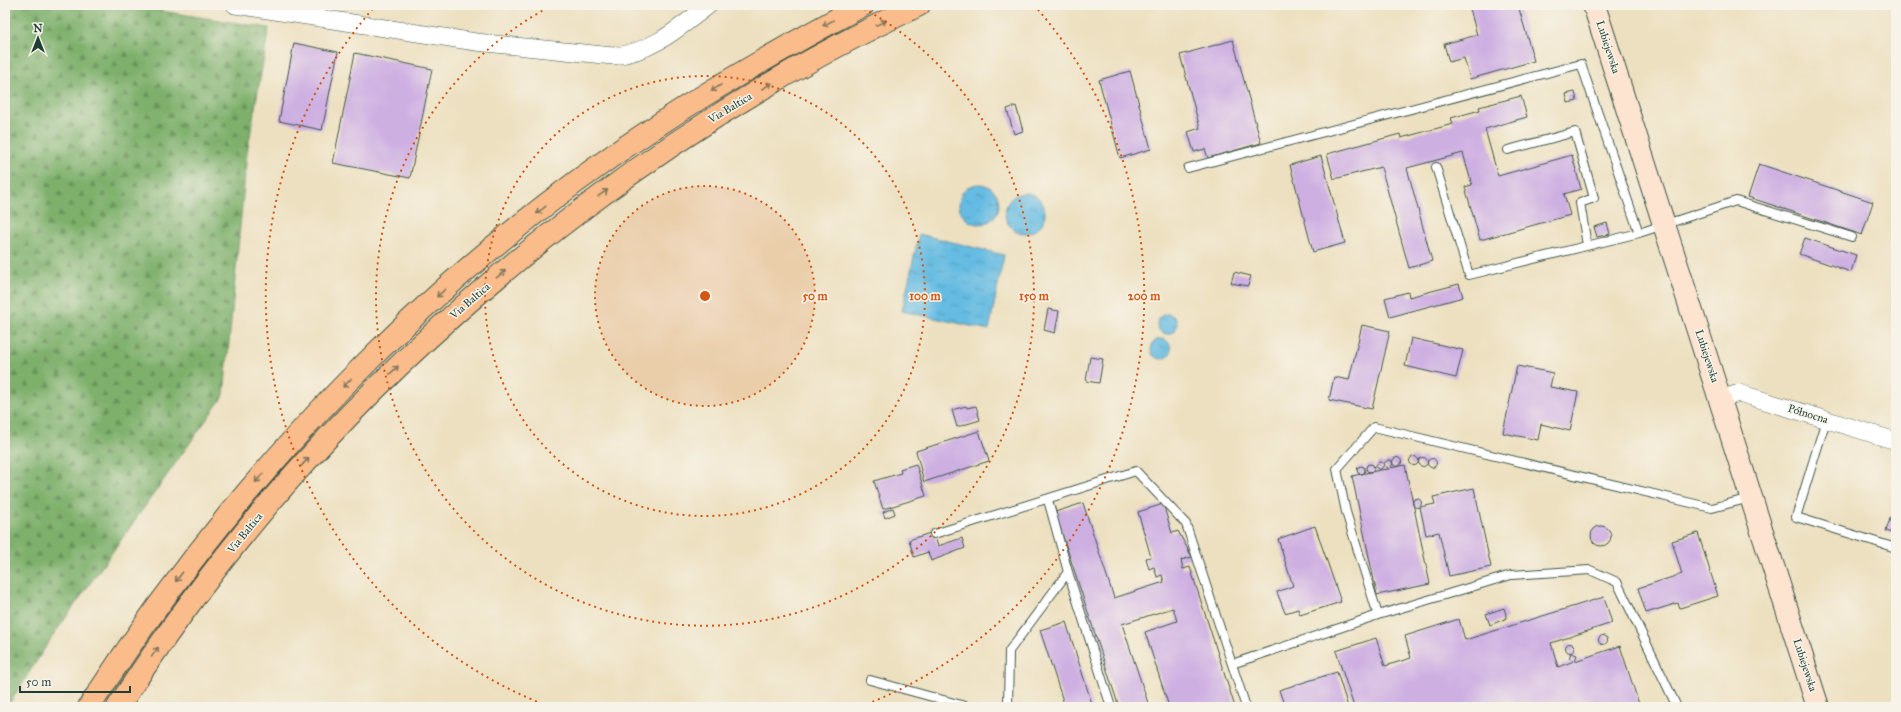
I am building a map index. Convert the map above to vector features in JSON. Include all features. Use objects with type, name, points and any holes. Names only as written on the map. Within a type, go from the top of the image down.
[{"type":"highway","points":[[89,707],[143,626],[202,546],[317,414],[415,316],[471,267],[536,214],[640,137],[785,47],[863,5]]},
{"type":"highway","name":"Via Baltica","points":[[118,707],[179,618],[280,491],[366,397],[470,300],[518,259],[597,198],[702,125],[808,62],[919,5]]},
{"type":"main road","name":"Lubiejewska","points":[[1594,5],[1720,399],[1750,498],[1818,707]]},
{"type":"street","points":[[235,5],[476,42],[613,56],[634,54],[644,50],[677,29],[708,5]]},
{"type":"street","name":"Północna","points":[[1720,399],[1739,393],[1896,441]]},
{"type":"lane","points":[[1188,168],[1581,64],[1639,233]]},
{"type":"lane","points":[[1508,150],[1575,132],[1594,198],[1580,203],[1587,245]]},
{"type":"lane","points":[[1436,167],[1469,275],[1639,233],[1736,201],[1852,237]]},
{"type":"lane","points":[[1826,420],[1796,517],[1896,548]]},
{"type":"lane","points":[[1378,615],[1346,512],[1337,469],[1374,427],[1712,508],[1750,498]]},
{"type":"lane","points":[[934,534],[1048,500],[1136,471],[1186,524],[1246,707]]},
{"type":"lane","points":[[1048,500],[1068,572],[1111,707]]},
{"type":"lane","points":[[1232,664],[1378,615],[1511,575],[1590,570],[1617,582],[1677,707]]},
{"type":"lane","points":[[1008,707],[1009,651],[1068,572]]},
{"type":"lane","points":[[870,680],[969,707]]},
{"type":"green space","points":[[5,5],[124,5],[269,28],[247,153],[224,395],[52,637],[7,707],[5,707]]},
{"type":"water","points":[[983,184],[990,187],[996,193],[999,204],[998,212],[990,221],[983,224],[975,224],[968,221],[960,212],[959,200],[962,193],[971,185]]},
{"type":"water","points":[[1025,193],[1033,195],[1039,199],[1043,205],[1045,213],[1043,221],[1039,227],[1033,231],[1025,233],[1017,231],[1011,227],[1007,221],[1005,213],[1007,205],[1011,199],[1017,195]]},
{"type":"water","points":[[919,234],[1004,255],[989,330],[902,311]]},
{"type":"water","points":[[1167,314],[1174,317],[1177,324],[1174,331],[1167,334],[1160,331],[1157,324],[1160,317]]},
{"type":"water","points":[[1157,339],[1165,339],[1171,345],[1171,353],[1165,359],[1157,359],[1151,353],[1151,345]]},
{"type":"building","points":[[1469,5],[1518,5],[1534,61],[1470,79],[1464,58],[1449,62],[1444,44],[1477,35]]},
{"type":"building","points":[[1233,40],[1261,143],[1208,158],[1205,149],[1194,152],[1188,132],[1200,128],[1180,55]]},
{"type":"building","points":[[294,43],[338,52],[322,130],[279,121]]},
{"type":"building","points":[[355,53],[432,69],[410,178],[333,163]]},
{"type":"building","points":[[1130,71],[1151,149],[1120,158],[1099,80]]},
{"type":"building","points":[[1575,92],[1577,101],[1568,103],[1566,94]]},
{"type":"building","points":[[1521,96],[1527,117],[1485,129],[1498,176],[1572,155],[1581,189],[1564,194],[1570,215],[1480,240],[1465,187],[1472,185],[1463,153],[1407,168],[1432,261],[1409,268],[1381,167],[1334,179],[1327,154],[1400,134],[1401,138],[1453,124],[1451,118],[1480,110],[1479,107]]},
{"type":"building","points":[[1016,106],[1023,131],[1014,134],[1007,109]]},
{"type":"building","points":[[1321,156],[1345,243],[1313,252],[1290,165]]},
{"type":"building","points":[[1759,164],[1873,202],[1862,235],[1748,197]]},
{"type":"building","points":[[1607,223],[1610,234],[1597,237],[1594,227]]},
{"type":"building","points":[[1805,238],[1856,255],[1851,272],[1799,254]]},
{"type":"building","points":[[1234,272],[1251,276],[1248,286],[1231,283]]},
{"type":"building","points":[[1459,284],[1463,297],[1390,317],[1385,298],[1408,292],[1409,297]]},
{"type":"building","points":[[1048,309],[1059,311],[1055,333],[1044,330]]},
{"type":"building","points":[[1362,325],[1390,331],[1372,409],[1329,400],[1334,377],[1349,380]]},
{"type":"building","points":[[1411,338],[1463,350],[1456,378],[1405,366]]},
{"type":"building","points":[[1090,357],[1103,359],[1099,383],[1086,381]]},
{"type":"building","points":[[1517,366],[1553,373],[1550,387],[1578,392],[1570,431],[1541,424],[1538,440],[1503,433]]},
{"type":"building","points":[[966,406],[967,408],[976,406],[980,420],[957,427],[952,410]]},
{"type":"building","points":[[979,431],[989,461],[924,482],[916,451]]},
{"type":"building","points":[[1412,457],[1416,457],[1418,461],[1416,465],[1412,465],[1410,463],[1410,459]]},
{"type":"building","points":[[1395,458],[1399,458],[1401,462],[1399,466],[1395,466],[1393,464],[1393,460]]},
{"type":"building","points":[[1421,458],[1425,458],[1427,462],[1425,466],[1421,466],[1419,464],[1419,460]]},
{"type":"building","points":[[1430,459],[1434,459],[1436,463],[1434,467],[1430,467],[1428,465],[1428,461]]},
{"type":"building","points":[[1388,460],[1391,460],[1393,464],[1390,468],[1405,465],[1430,584],[1377,595],[1352,476],[1389,469],[1384,465],[1384,463]]},
{"type":"building","points":[[1379,462],[1382,462],[1384,465],[1380,470],[1375,467]]},
{"type":"building","points":[[916,464],[926,496],[883,509],[874,481],[901,473],[900,469]]},
{"type":"building","points":[[1368,464],[1372,464],[1374,468],[1372,472],[1368,472],[1366,470],[1366,466]]},
{"type":"building","points":[[1359,466],[1363,466],[1365,470],[1363,474],[1359,474],[1357,472],[1357,468]]},
{"type":"building","points":[[1474,488],[1491,567],[1449,576],[1439,532],[1426,535],[1420,507],[1435,504],[1433,497]]},
{"type":"building","points":[[1415,499],[1419,499],[1421,503],[1419,507],[1415,507],[1413,505],[1413,501]]},
{"type":"building","points":[[1896,500],[1896,534],[1886,531]]},
{"type":"building","points":[[1083,503],[1114,598],[1164,582],[1162,575],[1157,577],[1154,567],[1149,569],[1146,558],[1151,557],[1138,512],[1163,504],[1172,533],[1178,531],[1192,557],[1181,560],[1183,569],[1190,567],[1235,707],[1169,707],[1145,632],[1177,621],[1173,608],[1122,624],[1149,706],[1119,707],[1055,512]]},
{"type":"building","points":[[893,508],[895,514],[885,518],[883,512]]},
{"type":"building","points":[[1315,526],[1341,602],[1300,615],[1298,609],[1285,613],[1277,592],[1293,586],[1278,539]]},
{"type":"building","points":[[1601,526],[1608,529],[1611,536],[1608,543],[1601,546],[1594,543],[1591,536],[1594,529]]},
{"type":"building","points":[[933,532],[938,546],[962,538],[965,548],[931,561],[928,552],[914,557],[909,540]]},
{"type":"building","points":[[1698,533],[1718,596],[1680,608],[1678,603],[1646,613],[1638,588],[1682,574],[1672,541]]},
{"type":"building","points":[[1604,597],[1612,623],[1551,643],[1558,667],[1574,661],[1569,658],[1571,653],[1577,655],[1575,661],[1620,646],[1640,707],[1354,707],[1336,651],[1376,638],[1385,666],[1411,658],[1405,636],[1459,619],[1465,640]]},
{"type":"building","points":[[1504,608],[1507,618],[1490,625],[1486,614]]},
{"type":"building","points":[[1066,622],[1093,707],[1065,707],[1040,630]]},
{"type":"building","points":[[1601,636],[1605,636],[1607,640],[1605,644],[1601,644],[1599,642],[1599,638]]},
{"type":"building","points":[[1568,644],[1572,644],[1574,648],[1572,652],[1568,652],[1566,650],[1566,646]]},
{"type":"building","points":[[1337,672],[1348,707],[1285,707],[1279,690]]}]
